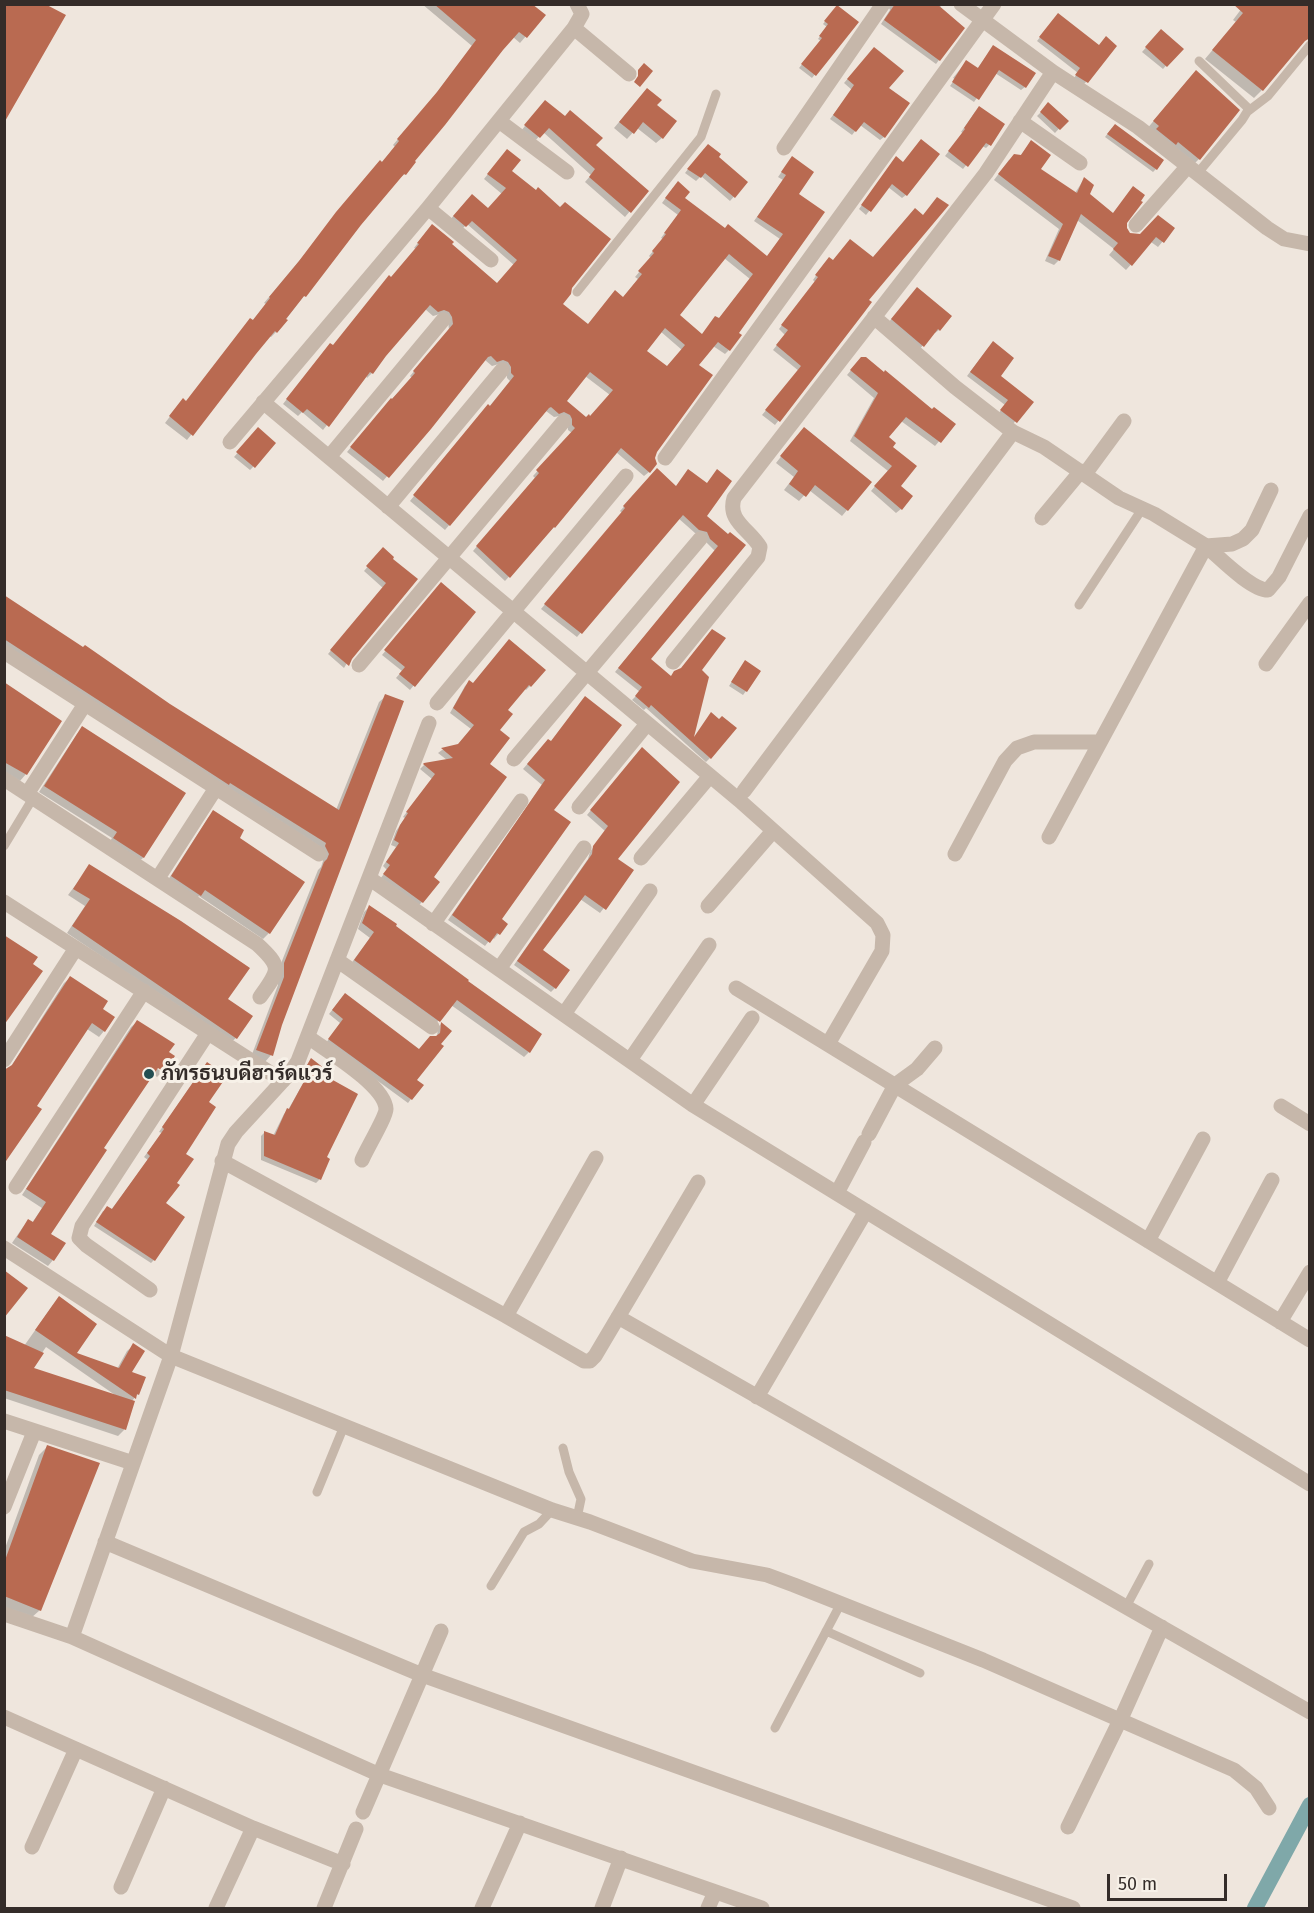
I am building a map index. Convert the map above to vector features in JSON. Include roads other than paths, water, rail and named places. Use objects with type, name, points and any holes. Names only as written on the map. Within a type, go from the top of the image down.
[{"type":"street","points":[[230,442],[428,208],[574,28],[582,14],[577,4]]},
{"type":"street","points":[[784,148],[883,4]]},
{"type":"street","points":[[961,4],[1053,72],[1138,127],[1267,228],[1284,239],[1306,240]]},
{"type":"street","points":[[665,458],[994,4]]},
{"type":"street","points":[[574,28],[629,74]]},
{"type":"street","points":[[673,662],[758,557],[760,547],[754,537],[734,520],[731,506],[734,498],[986,173],[1053,72]]},
{"type":"street","points":[[498,121],[567,172]]},
{"type":"street","points":[[1020,121],[1080,163]]},
{"type":"street","points":[[1136,225],[1193,170]]},
{"type":"street","points":[[428,208],[491,260]]},
{"type":"street","points":[[874,317],[955,387],[1012,432],[1044,447],[1119,498],[1188,534],[1251,584],[1263,590],[1268,590],[1279,577],[1310,516]]},
{"type":"street","points":[[329,457],[443,320]]},
{"type":"street","points":[[388,507],[502,370]]},
{"type":"street","points":[[262,402],[710,776],[877,923],[883,935],[882,951],[828,1044]]},
{"type":"street","points":[[1042,518],[1083,473],[1124,421]]},
{"type":"street","points":[[359,665],[562,422]]},
{"type":"street","points":[[744,791],[1012,432]]},
{"type":"street","points":[[437,703],[626,476]]},
{"type":"street","points":[[1206,546],[1232,544],[1244,539],[1252,530],[1271,490]]},
{"type":"street","points":[[514,759],[700,539]]},
{"type":"street","points":[[1049,837],[1206,546]]},
{"type":"street","points":[[1266,664],[1310,603]]},
{"type":"street","points":[[4,652],[319,854]]},
{"type":"street","points":[[30,796],[85,704]]},
{"type":"street","points":[[72,1637],[171,1356],[228,1144],[298,1061],[429,723]]},
{"type":"street","points":[[579,807],[647,724]]},
{"type":"street","points":[[955,854],[1005,761],[1017,748],[1034,742],[1100,742]]},
{"type":"street","points":[[641,858],[710,776]]},
{"type":"street","points":[[4,780],[257,944],[271,957],[276,975],[260,997]]},
{"type":"street","points":[[158,878],[216,788]]},
{"type":"street","points":[[434,924],[521,801]]},
{"type":"street","points":[[708,906],[772,831]]},
{"type":"street","points":[[499,969],[584,848]]},
{"type":"street","points":[[369,878],[693,1105],[1310,1484]]},
{"type":"street","points":[[564,1014],[650,891]]},
{"type":"street","points":[[6,905],[283,1081]]},
{"type":"street","points":[[630,1060],[709,945]]},
{"type":"street","points":[[4,1060],[76,948]]},
{"type":"street","points":[[337,960],[432,1027]]},
{"type":"street","points":[[736,988],[1310,1340]]},
{"type":"street","points":[[16,1187],[144,991]]},
{"type":"street","points":[[693,1105],[752,1018]]},
{"type":"street","points":[[150,1290],[79,1238],[82,1226],[208,1033]]},
{"type":"street","points":[[308,1036],[366,1079],[383,1098],[386,1111],[362,1160]]},
{"type":"street","points":[[837,1193],[895,1086],[917,1069],[935,1048]]},
{"type":"street","points":[[1281,1106],[1310,1124]]},
{"type":"street","points":[[1148,1241],[1203,1139]]},
{"type":"street","points":[[506,1316],[596,1158]]},
{"type":"street","points":[[222,1161],[584,1361],[590,1361],[595,1356],[698,1182]]},
{"type":"street","points":[[1216,1283],[1272,1180]]},
{"type":"street","points":[[757,1397],[866,1211]]},
{"type":"street","points":[[4,1248],[171,1356],[552,1510],[692,1561],[767,1575],[983,1660],[1234,1770],[1256,1788],[1269,1808]]},
{"type":"street","points":[[1280,1322],[1310,1272]]},
{"type":"street","points":[[618,1317],[1310,1712]]},
{"type":"street","points":[[4,1421],[133,1463]]},
{"type":"street","points":[[4,1507],[34,1432]]},
{"type":"street","points":[[105,1542],[422,1675],[1073,1908]]},
{"type":"street","points":[[4,1614],[72,1637],[380,1775],[762,1908]]},
{"type":"street","points":[[1068,1827],[1121,1719],[1162,1627]]},
{"type":"street","points":[[363,1812],[441,1630]]},
{"type":"street","points":[[4,1717],[253,1828],[343,1864]]},
{"type":"street","points":[[32,1847],[76,1749]]},
{"type":"street","points":[[121,1887],[164,1788]]},
{"type":"street","points":[[483,1908],[520,1823]]},
{"type":"street","points":[[216,1908],[253,1828]]},
{"type":"street","points":[[324,1908],[356,1829]]},
{"type":"street","points":[[602,1908],[621,1858]]},
{"type":"street","points":[[708,1908],[715,1892]]},
{"type":"lane","points":[[1193,170],[1247,112],[1268,96],[1310,45]]},
{"type":"lane","points":[[1199,61],[1245,103],[1247,112]]},
{"type":"lane","points":[[577,291],[701,137],[716,94]]},
{"type":"lane","points":[[1079,605],[1142,509]]},
{"type":"lane","points":[[4,846],[30,796]]},
{"type":"lane","points":[[318,1492],[344,1426]]},
{"type":"lane","points":[[563,1448],[569,1472],[581,1499],[578,1518]]},
{"type":"lane","points":[[491,1586],[524,1532],[539,1524],[552,1510]]},
{"type":"lane","points":[[1126,1607],[1149,1564]]},
{"type":"lane","points":[[775,1728],[841,1603]]},
{"type":"lane","points":[[826,1631],[920,1672]]},
{"type":"waterway","points":[[1255,1908],[1310,1805]]},
{"type":"place","name":"ภัทรธนบดีฮาร์ดแวร์","points":[[149,1074]]}]
